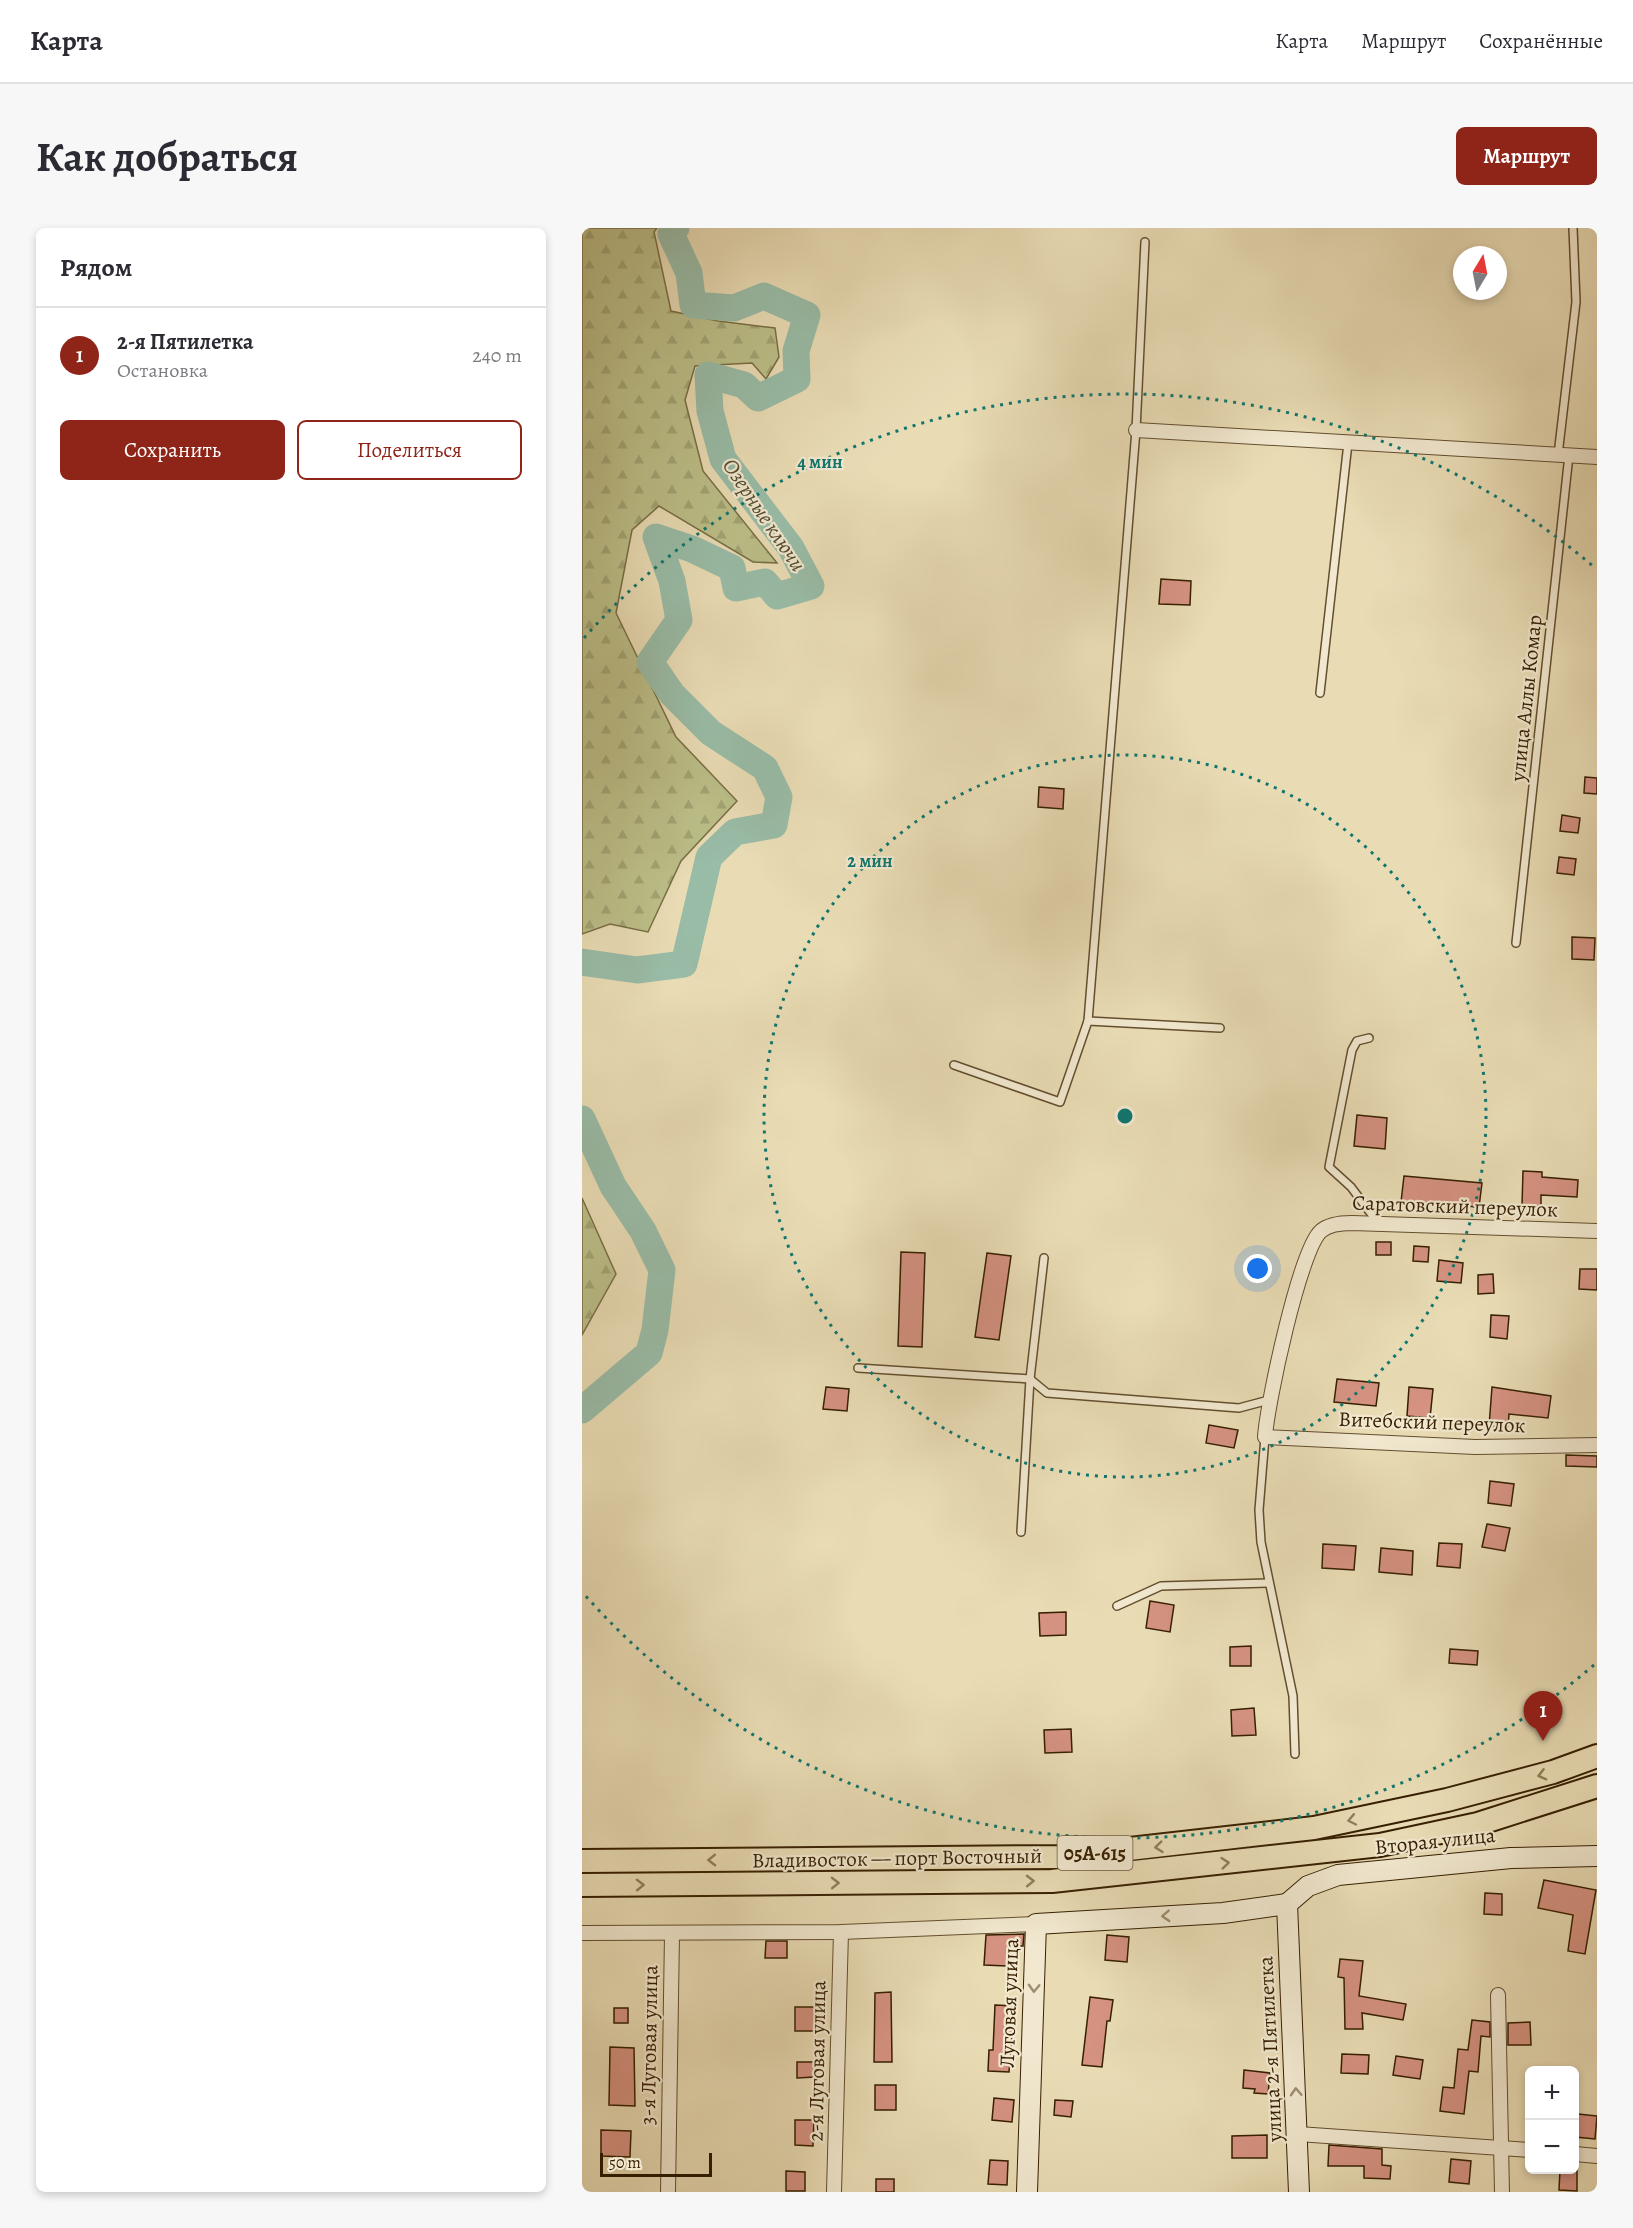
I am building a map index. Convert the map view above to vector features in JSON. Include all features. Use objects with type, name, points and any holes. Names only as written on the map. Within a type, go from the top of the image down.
[{"type":"highway","name":"Владивосток — порт Восточный","points":[[582,1861],[1059,1857],[1314,1828],[1447,1800],[1553,1772],[1597,1756]]},
{"type":"highway","name":"Владивосток — порт Восточный","points":[[582,1885],[1052,1881],[1380,1845],[1478,1824],[1597,1786]]},
{"type":"main road","name":"Вторая улица","points":[[1287,1904],[1308,1886],[1338,1875],[1511,1858],[1597,1856]]},
{"type":"main road","name":"Луговая улица","points":[[1027,2192],[1036,1924],[1223,1913],[1287,1904]]},
{"type":"main road","name":"улица 2-я Пятилетка","points":[[1287,1904],[1299,2192]]},
{"type":"street","points":[[1136,430],[1597,457]]},
{"type":"street","name":"Саратовский переулок","points":[[1269,1400],[1304,1266],[1316,1237],[1322,1230],[1341,1223],[1597,1232]]},
{"type":"street","points":[[1265,1437],[1269,1400]]},
{"type":"street","name":"Витебский переулок","points":[[1265,1437],[1475,1447],[1597,1445]]},
{"type":"street","points":[[582,1933],[841,1932],[1036,1924]]},
{"type":"street","name":"2-я Луговая улица","points":[[834,2192],[841,1932]]},
{"type":"street","name":"3-я Луговая улица","points":[[668,2192],[672,1934]]},
{"type":"street","points":[[1498,1995],[1502,2192]]},
{"type":"street","points":[[1298,2134],[1525,2149]]},
{"type":"street","points":[[1579,2154],[1597,2156]]},
{"type":"lane","name":"улица Аллы Комар","points":[[1516,944],[1576,302],[1573,228]]},
{"type":"lane","points":[[954,1065],[1060,1102],[1088,1021],[1136,430],[1145,242]]},
{"type":"lane","points":[[1320,693],[1348,442]]},
{"type":"lane","points":[[1088,1021],[1220,1028]]},
{"type":"lane","points":[[1368,1038],[1357,1041],[1352,1050],[1329,1167],[1351,1187],[1380,1225]]},
{"type":"lane","points":[[1021,1532],[1030,1379],[1044,1258]]},
{"type":"lane","points":[[858,1368],[1030,1379],[1047,1393],[1239,1408],[1269,1400]]},
{"type":"lane","points":[[1265,1437],[1259,1510],[1261,1542],[1293,1696],[1295,1755]]},
{"type":"lane","points":[[1118,1606],[1161,1586],[1268,1583]]},
{"type":"green space","points":[[582,228],[657,228],[654,232],[671,311],[718,321],[775,328],[779,357],[766,379],[752,363],[695,366],[685,400],[703,471],[777,563],[753,562],[659,506],[632,530],[616,613],[676,737],[737,801],[681,861],[648,932],[610,924],[582,934]]},
{"type":"green space","points":[[582,1198],[616,1274],[582,1335]]},
{"type":"building","points":[[1161,579],[1191,581],[1190,605],[1159,604]]},
{"type":"building","points":[[1585,777],[1597,778],[1597,794],[1584,793]]},
{"type":"building","points":[[1039,787],[1064,789],[1063,809],[1038,807]]},
{"type":"building","points":[[1562,815],[1580,818],[1578,833],[1560,831]]},
{"type":"building","points":[[1559,857],[1576,859],[1574,875],[1557,873]]},
{"type":"building","points":[[1572,937],[1595,938],[1594,960],[1572,959]]},
{"type":"building","points":[[1357,1115],[1387,1118],[1385,1149],[1354,1146]]},
{"type":"building","points":[[1523,1171],[1542,1172],[1542,1177],[1578,1180],[1577,1197],[1541,1195],[1541,1206],[1522,1205]]},
{"type":"building","points":[[1404,1176],[1482,1183],[1479,1207],[1401,1202]]},
{"type":"building","points":[[1376,1242],[1391,1242],[1391,1255],[1376,1255]]},
{"type":"building","points":[[1414,1246],[1429,1247],[1428,1262],[1413,1261]]},
{"type":"building","points":[[901,1252],[925,1253],[922,1347],[898,1346]]},
{"type":"building","points":[[987,1253],[1011,1256],[999,1340],[975,1337]]},
{"type":"building","points":[[1439,1260],[1463,1263],[1461,1283],[1437,1281]]},
{"type":"building","points":[[1580,1269],[1597,1269],[1597,1290],[1579,1289]]},
{"type":"building","points":[[1493,1274],[1494,1293],[1478,1294],[1478,1275]]},
{"type":"building","points":[[1491,1315],[1509,1316],[1507,1339],[1490,1337]]},
{"type":"building","points":[[1337,1379],[1379,1383],[1376,1406],[1334,1402]]},
{"type":"building","points":[[826,1387],[849,1389],[847,1411],[823,1409]]},
{"type":"building","points":[[1409,1387],[1433,1389],[1430,1418],[1407,1416]]},
{"type":"building","points":[[1492,1387],[1551,1396],[1548,1418],[1509,1414],[1508,1427],[1489,1426]]},
{"type":"building","points":[[1209,1425],[1238,1430],[1234,1448],[1206,1443]]},
{"type":"building","points":[[1566,1455],[1597,1456],[1597,1467],[1566,1466]]},
{"type":"building","points":[[1490,1481],[1514,1484],[1511,1506],[1488,1503]]},
{"type":"building","points":[[1487,1524],[1510,1528],[1505,1551],[1482,1547]]},
{"type":"building","points":[[1439,1543],[1462,1544],[1460,1568],[1437,1566]]},
{"type":"building","points":[[1323,1544],[1356,1546],[1354,1570],[1322,1568]]},
{"type":"building","points":[[1381,1548],[1413,1551],[1412,1575],[1379,1572]]},
{"type":"building","points":[[1150,1601],[1174,1605],[1170,1632],[1146,1628]]},
{"type":"building","points":[[1066,1612],[1066,1635],[1040,1636],[1039,1613]]},
{"type":"building","points":[[1251,1646],[1251,1666],[1230,1666],[1230,1647]]},
{"type":"building","points":[[1450,1649],[1478,1651],[1477,1665],[1449,1663]]},
{"type":"building","points":[[1254,1708],[1256,1735],[1232,1736],[1231,1710]]},
{"type":"building","points":[[1071,1729],[1072,1752],[1045,1753],[1044,1730]]},
{"type":"building","points":[[1544,1880],[1596,1890],[1585,1954],[1568,1951],[1573,1915],[1538,1908]]},
{"type":"building","points":[[1485,1893],[1502,1894],[1502,1915],[1484,1914]]},
{"type":"building","points":[[1024,1934],[1023,1946],[1008,1946],[1007,1966],[984,1965],[986,1935]]},
{"type":"building","points":[[1107,1935],[1129,1937],[1127,1962],[1105,1960]]},
{"type":"building","points":[[766,1941],[787,1941],[787,1958],[765,1958]]},
{"type":"building","points":[[1340,1959],[1363,1961],[1359,1996],[1406,2004],[1403,2020],[1362,2013],[1363,2029],[1345,2029],[1344,1978],[1338,1977]]},
{"type":"building","points":[[891,1992],[892,2062],[874,2062],[875,1993]]},
{"type":"building","points":[[1090,1997],[1113,2000],[1110,2021],[1107,2021],[1102,2067],[1082,2065]]},
{"type":"building","points":[[995,2005],[1015,2006],[1009,2072],[988,2071],[989,2050],[993,2050]]},
{"type":"building","points":[[795,2007],[814,2007],[814,2031],[795,2031]]},
{"type":"building","points":[[614,2008],[628,2008],[628,2023],[614,2023]]},
{"type":"building","points":[[1472,2020],[1490,2022],[1490,2037],[1481,2036],[1478,2072],[1469,2071],[1464,2114],[1440,2111],[1443,2087],[1454,2088],[1458,2049],[1468,2050]]},
{"type":"building","points":[[1530,2022],[1531,2045],[1508,2045],[1508,2023]]},
{"type":"building","points":[[610,2047],[634,2048],[635,2106],[609,2105]]},
{"type":"building","points":[[1342,2054],[1369,2055],[1368,2074],[1341,2073]]},
{"type":"building","points":[[1396,2056],[1423,2060],[1420,2079],[1393,2075]]},
{"type":"building","points":[[797,2062],[815,2062],[815,2077],[797,2078]]},
{"type":"building","points":[[1244,2070],[1270,2073],[1268,2094],[1254,2093],[1255,2089],[1243,2088]]},
{"type":"building","points":[[875,2085],[896,2085],[896,2110],[875,2110]]},
{"type":"building","points":[[994,2098],[1014,2100],[1012,2122],[992,2120]]},
{"type":"building","points":[[1055,2100],[1073,2101],[1071,2117],[1054,2115]]},
{"type":"building","points":[[1579,2114],[1597,2116],[1595,2139],[1579,2137]]},
{"type":"building","points":[[795,2120],[814,2120],[813,2146],[795,2145]]},
{"type":"building","points":[[601,2130],[631,2131],[630,2157],[601,2156]]},
{"type":"building","points":[[1267,2135],[1267,2158],[1232,2158],[1232,2136]]},
{"type":"building","points":[[1329,2145],[1382,2149],[1382,2165],[1391,2166],[1390,2179],[1364,2178],[1364,2166],[1328,2166]]},
{"type":"building","points":[[1451,2159],[1471,2161],[1469,2184],[1449,2182]]},
{"type":"building","points":[[990,2160],[1008,2161],[1007,2185],[988,2184]]},
{"type":"building","points":[[786,2171],[805,2172],[805,2191],[786,2191]]},
{"type":"building","points":[[1560,2174],[1577,2174],[1577,2191],[1559,2190]]},
{"type":"building","points":[[876,2179],[894,2179],[894,2192],[876,2192]]},
{"type":"waterway","name":"Озерные ключи","points":[[582,962],[637,970],[684,964],[709,857],[735,832],[774,825],[779,797],[765,768],[711,733],[672,694],[650,662],[679,620],[672,581],[656,537],[692,549],[732,568],[736,588],[765,582],[777,596],[811,586],[791,548],[723,459],[710,411],[708,375],[744,385],[758,398],[797,379],[796,351],[807,315],[764,296],[734,308],[693,305],[689,273],[671,234],[676,228]]},
{"type":"waterway","name":"Озерные ключи","points":[[582,1119],[613,1186],[643,1231],[662,1270],[655,1330],[649,1353],[582,1410]]},
{"type":"place","name":"2-я Пятилетка","points":[[1543,1741]]}]
